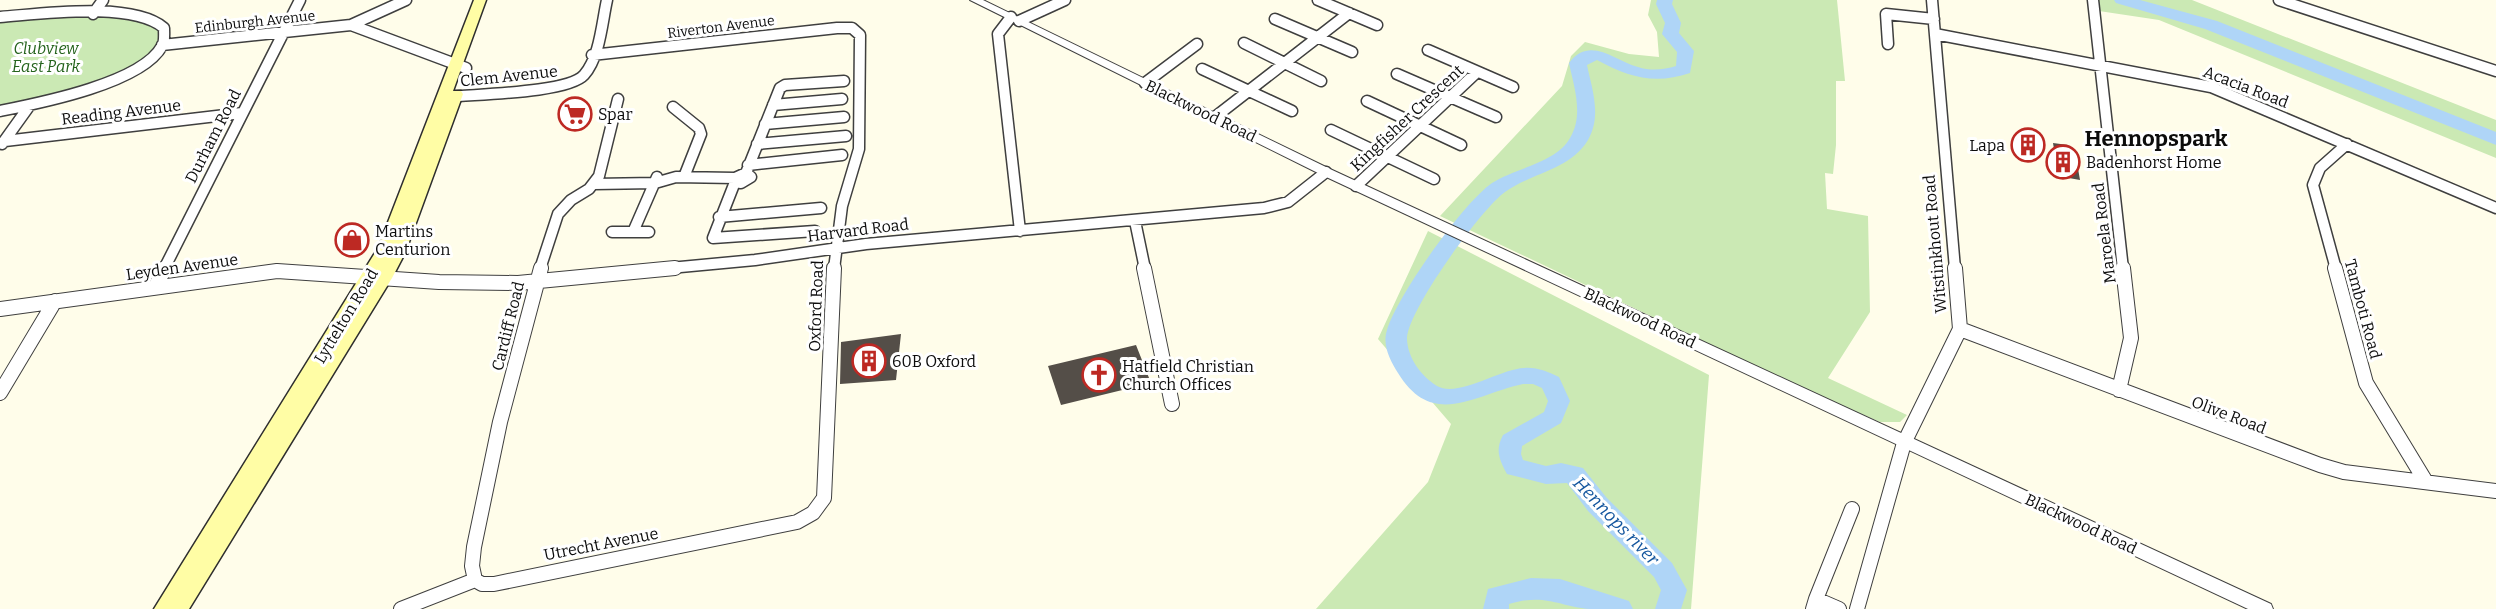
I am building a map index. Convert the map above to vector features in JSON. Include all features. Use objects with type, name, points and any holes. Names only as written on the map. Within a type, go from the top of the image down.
[{"type":"main road","name":"Lyttelton Road","points":[[461,67],[481,0]]},
{"type":"main road","name":"Lyttelton Road","points":[[164,609],[377,278],[397,253],[449,97],[490,0]]},
{"type":"main road","name":"Lyttelton Road","points":[[178,609],[377,278]]},
{"type":"street","points":[[93,14],[103,0]]},
{"type":"street","name":"Durham Road","points":[[155,287],[300,0]]},
{"type":"street","points":[[351,25],[406,0]]},
{"type":"street","points":[[592,55],[607,0]]},
{"type":"street","name":"Blackwood Road","points":[[975,0],[1326,172],[1904,443],[2265,609]]},
{"type":"street","points":[[1020,231],[998,34],[1015,19],[1065,0]]},
{"type":"street","points":[[1318,0],[1377,25]]},
{"type":"street","name":"Witstinkhout Road","points":[[1857,609],[1904,443],[1960,328],[1932,0]]},
{"type":"street","name":"Maroela Road","points":[[2093,0],[2132,338],[2119,390]]},
{"type":"street","points":[[2279,0],[2496,71]]},
{"type":"street","points":[[1215,117],[1349,13]]},
{"type":"street","points":[[1888,44],[1886,14],[1934,19]]},
{"type":"street","points":[[0,17],[138,15],[156,20],[163,26],[165,34],[162,45],[134,70],[105,84],[0,111]]},
{"type":"street","points":[[1275,19],[1352,52]]},
{"type":"street","points":[[351,25],[461,67]]},
{"type":"street","name":"Edinburgh Avenue","points":[[162,45],[351,25]]},
{"type":"street","name":"Riverton Avenue","points":[[592,55],[852,28]]},
{"type":"street","name":"Oxford Road","points":[[811,516],[820,508],[826,483],[835,249],[842,206],[859,149],[862,42],[858,31],[852,28]]},
{"type":"street","name":"Acacia Road","points":[[1935,34],[2211,87],[2496,208]]},
{"type":"street","points":[[1145,83],[1197,44]]},
{"type":"street","points":[[1244,44],[1322,81]]},
{"type":"street","points":[[1428,50],[1512,87]]},
{"type":"street","name":"Clem Avenue","points":[[449,97],[558,86],[576,81],[585,74],[592,55]]},
{"type":"street","points":[[1202,69],[1292,111]]},
{"type":"street","name":"Kingfisher Crescent","points":[[1356,186],[1477,72]]},
{"type":"street","points":[[1397,74],[1496,117]]},
{"type":"street","points":[[747,169],[782,86],[844,81]]},
{"type":"street","points":[[618,99],[596,180],[684,177],[748,181],[751,175],[747,169]]},
{"type":"street","points":[[773,105],[842,99]]},
{"type":"street","points":[[1367,101],[1461,145]]},
{"type":"street","points":[[2,144],[30,105]]},
{"type":"street","points":[[673,106],[699,128],[701,134],[684,177]]},
{"type":"street","name":"Reading Avenue","points":[[2,144],[242,112]]},
{"type":"street","points":[[765,124],[844,117]]},
{"type":"street","points":[[1331,130],[1434,179]]},
{"type":"street","points":[[757,144],[846,136]]},
{"type":"street","name":"Tamboti Road","points":[[2347,144],[2320,168],[2313,185],[2366,383],[2426,482]]},
{"type":"street","points":[[747,169],[842,155]]},
{"type":"street","name":"Harvard Road","points":[[377,278],[489,284],[536,282],[755,260],[835,249],[1277,206],[1294,198],[1326,172]]},
{"type":"street","points":[[633,232],[660,179]]},
{"type":"street","name":"Cardiff Road","points":[[475,580],[472,566],[474,547],[500,422],[536,282],[558,214],[596,180]]},
{"type":"street","points":[[735,180],[712,234],[715,239],[815,231]]},
{"type":"street","points":[[719,217],[821,208]]},
{"type":"street","points":[[1135,221],[1172,404]]},
{"type":"street","points":[[612,232],[650,232]]},
{"type":"street","name":"Leyden Avenue","points":[[0,309],[277,271],[377,278]]},
{"type":"street","points":[[0,393],[56,301]]},
{"type":"street","name":"Olive Road","points":[[1960,328],[2320,465],[2344,472],[2496,491]]},
{"type":"street","points":[[1839,609],[1814,604],[1852,509]]},
{"type":"street","name":"Utrecht Avenue","points":[[401,609],[475,580],[482,584],[494,584],[797,522],[811,516]]},
{"type":"green space","points":[[1651,0],[1837,0],[1845,81],[1836,81],[1836,145],[1833,174],[1825,173],[1827,209],[1868,216],[1870,312],[1828,378],[1907,415],[1900,422],[1880,422],[1815,394],[1440,216],[1562,86],[1571,56],[1585,42],[1629,54],[1659,57],[1657,32],[1648,15]]},
{"type":"green space","points":[[2098,0],[2192,0],[2496,120],[2496,158],[2159,20],[2099,11]]},
{"type":"green space","name":"Clubview East Park","points":[[55,16],[131,17],[157,27],[156,45],[144,60],[123,73],[69,92],[0,109],[0,20]]},
{"type":"green space","points":[[1428,231],[1709,375],[1691,609],[1316,609],[1428,482],[1451,424],[1378,339]]},
{"type":"building","name":"Badenhorst Home","points":[[2053,143],[2068,145],[2070,153],[2076,157],[2080,180],[2052,175],[2048,153],[2055,155]]},
{"type":"building","name":"60B Oxford","points":[[901,334],[896,380],[840,384],[841,342]]},
{"type":"building","name":"Hatfield Christian Church Offices","points":[[1136,345],[1151,383],[1061,405],[1048,366]]},
{"type":"waterway","name":"Hennops river","points":[[1665,0],[1664,4],[1673,23],[1670,34],[1686,51],[1684,69],[1658,75],[1641,73],[1594,55],[1578,63],[1586,108],[1584,129],[1579,139],[1566,154],[1504,184],[1485,200],[1457,235],[1413,299],[1397,331],[1396,340],[1401,360],[1413,378],[1429,392],[1438,396],[1449,398],[1460,396],[1523,376],[1536,377],[1551,383],[1559,401],[1553,417],[1511,441],[1509,454],[1515,467],[1546,475],[1561,472],[1575,475],[1597,504],[1663,570],[1674,590],[1668,609]]},
{"type":"waterway","points":[[2122,0],[2211,25],[2496,139]]},
{"type":"waterway","name":"Hennops river","points":[[1496,609],[1497,597],[1515,591],[1546,588],[1560,590],[1620,609]]},
{"type":"place","name":"Spar","points":[[575,114]]},
{"type":"place","name":"Lapa","points":[[2028,145]]},
{"type":"place","name":"Badenhorst Home","points":[[2063,162]]},
{"type":"place","name":"Martins Centurion","points":[[352,240]]},
{"type":"place","name":"60B Oxford","points":[[869,361]]},
{"type":"place","name":"Hatfield Christian Church Offices","points":[[1099,375]]},
{"type":"district","name":"Hennopspark","points":[[2156,138]]}]
